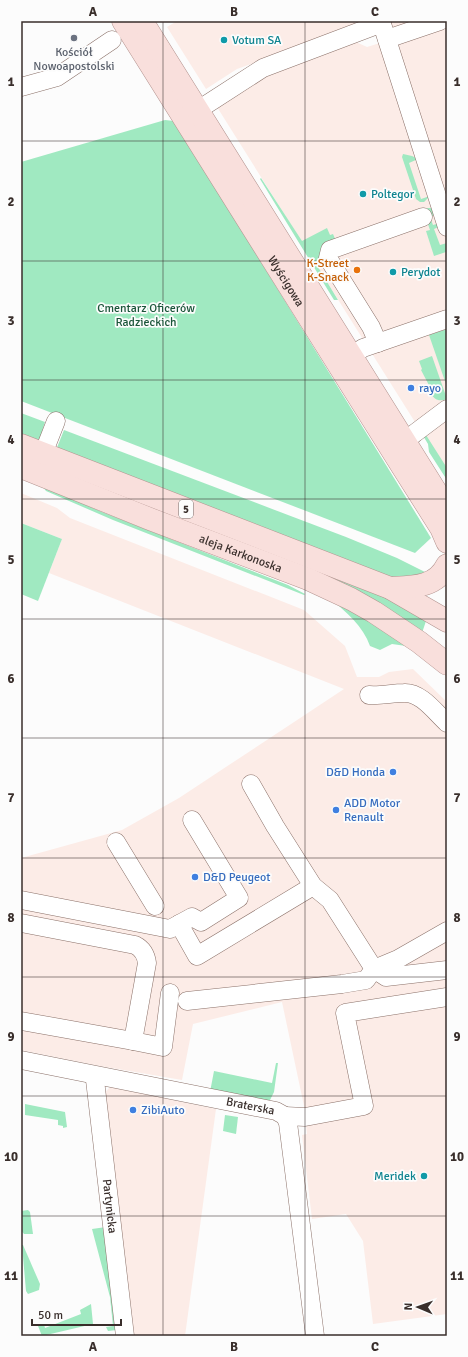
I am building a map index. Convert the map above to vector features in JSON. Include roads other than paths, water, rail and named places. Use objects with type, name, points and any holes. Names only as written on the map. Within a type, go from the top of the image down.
[{"type":"main road","name":"Wyścigowa","points":[[123,21],[398,446],[447,509]]},
{"type":"main road","name":"Wyścigowa","points":[[142,21],[351,356],[447,542]]},
{"type":"main road","name":"aleja Karkonoska","points":[[21,445],[390,588],[447,621]]},
{"type":"main road","name":"aleja Karkonoska","points":[[21,467],[150,519],[308,579],[351,599],[374,612],[419,642],[447,664]]},
{"type":"main road","points":[[390,588],[412,587],[431,582],[439,577],[447,565]]},
{"type":"street","points":[[198,110],[263,68],[384,28],[440,21]]},
{"type":"street","points":[[384,28],[443,198],[447,227]]},
{"type":"street","points":[[21,87],[57,77],[112,40]]},
{"type":"street","points":[[378,343],[371,327],[328,258],[330,250],[423,217]]},
{"type":"street","points":[[351,356],[363,348],[447,319]]},
{"type":"street","points":[[398,446],[447,409]]},
{"type":"street","points":[[43,454],[56,421]]},
{"type":"street","points":[[368,695],[380,696],[402,693],[413,694],[421,698],[447,723]]},
{"type":"street","points":[[251,784],[275,826],[313,886],[330,900],[374,969],[386,977],[447,970]]},
{"type":"street","points":[[21,900],[170,929],[192,917],[201,922],[240,898],[192,820]]},
{"type":"street","points":[[116,842],[155,906]]},
{"type":"street","points":[[180,924],[197,956],[313,886]]},
{"type":"street","points":[[21,923],[135,945],[140,948],[144,953],[147,964],[133,1041]]},
{"type":"street","points":[[187,1001],[366,980],[374,969],[398,960],[447,931]]},
{"type":"street","points":[[21,1020],[162,1047],[170,993]]},
{"type":"street","points":[[285,1116],[305,1117],[364,1106],[345,1014],[447,997]]},
{"type":"street","name":"Braterska","points":[[21,1060],[276,1111],[285,1116],[288,1127],[315,1336]]},
{"type":"street","name":"Partynicka","points":[[96,1076],[94,1080],[125,1336]]},
{"type":"place","name":"Kościół Nowoapostolski","points":[[74,38]]},
{"type":"place","name":"Votum SA","points":[[224,40]]},
{"type":"place","name":"Poltegor","points":[[363,194]]},
{"type":"place","name":"K-Street K-Snack","points":[[357,270]]},
{"type":"place","name":"Perydot","points":[[393,272]]},
{"type":"place","name":"rayo","points":[[411,388]]},
{"type":"place","name":"D&D Honda","points":[[393,772]]},
{"type":"place","name":"ADD Motor Renault","points":[[336,810]]},
{"type":"place","name":"D&D Peugeot","points":[[195,877]]},
{"type":"place","name":"ZibiAuto","points":[[133,1110]]},
{"type":"place","name":"Meridek","points":[[424,1176]]},
{"type":"park label","name":"Cmentarz Oficerów Radzieckich","points":[[146,315]]}]
